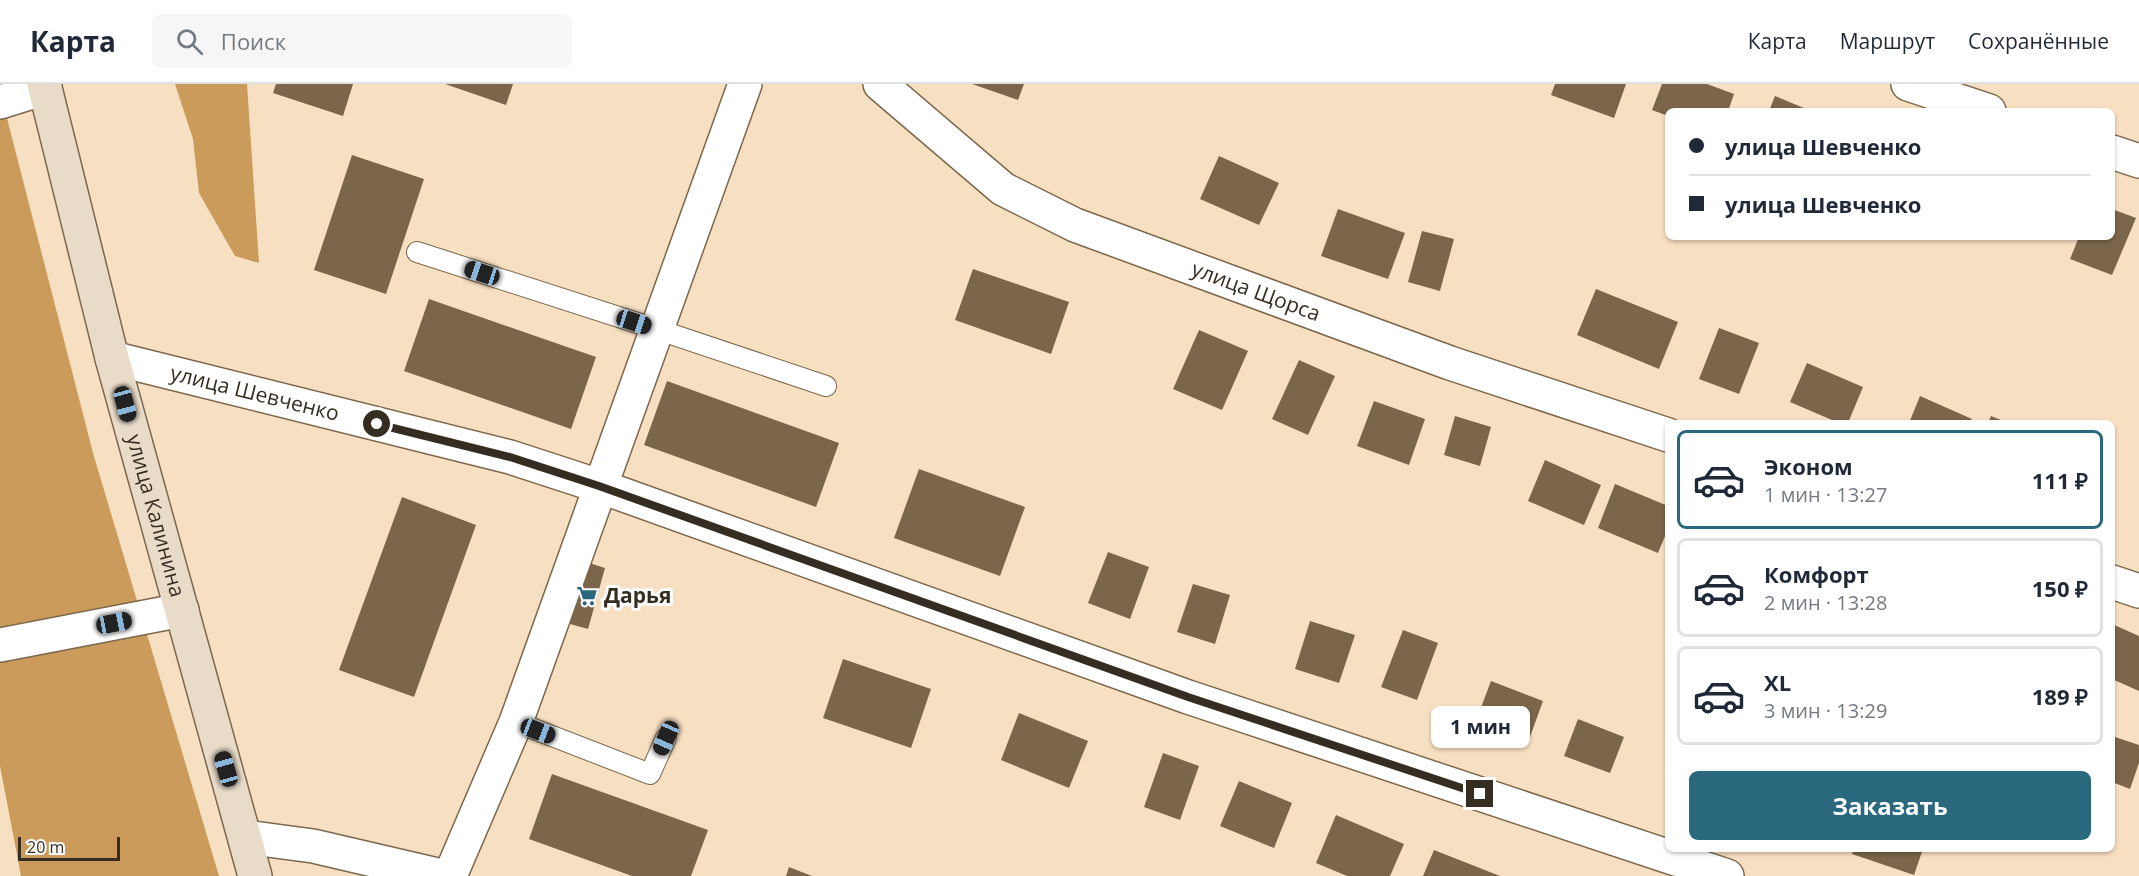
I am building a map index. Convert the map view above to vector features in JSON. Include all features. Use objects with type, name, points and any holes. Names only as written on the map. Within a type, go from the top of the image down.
[{"type":"main road","name":"улица Калинина","points":[[44,86],[112,358],[255,876]]},
{"type":"street","points":[[450,876],[516,722],[745,84]]},
{"type":"street","name":"улица Щорса","points":[[880,84],[1003,189],[1075,225],[1450,363],[1665,434]]},
{"type":"street","points":[[1908,84],[1980,108]]},
{"type":"street","points":[[0,102],[44,86]]},
{"type":"street","points":[[2115,153],[2139,161]]},
{"type":"street","name":"улица Шевченко","points":[[112,358],[510,457],[599,486],[1188,697],[1727,876]]},
{"type":"street","points":[[2115,583],[2139,591]]},
{"type":"street","points":[[0,645],[182,610]]},
{"type":"street","points":[[244,837],[313,846],[442,876]]},
{"type":"lane","points":[[417,252],[826,386]]},
{"type":"lane","points":[[516,722],[650,774],[666,738]]},
{"type":"shaded area","points":[[175,84],[247,84],[259,263],[235,256],[199,193],[193,139]]},
{"type":"shaded area","points":[[0,91],[93,453],[219,876],[21,876],[0,766]]},
{"type":"building","points":[[276,84],[353,84],[343,116],[273,93]]},
{"type":"building","points":[[445,84],[513,84],[506,105]]},
{"type":"building","points":[[972,84],[1024,84],[1018,100]]},
{"type":"building","points":[[1555,84],[1626,84],[1614,118],[1551,95]]},
{"type":"building","points":[[1662,84],[1707,84],[1734,94],[1729,108],[1665,108],[1665,115],[1652,110]]},
{"type":"building","points":[[1775,96],[1804,108],[1770,108]]},
{"type":"building","points":[[352,155],[424,179],[386,294],[314,270]]},
{"type":"building","points":[[1219,156],[1279,183],[1259,225],[1200,199]]},
{"type":"building","points":[[1338,209],[1405,233],[1388,279],[1321,256]]},
{"type":"building","points":[[2115,210],[2136,218],[2112,275],[2070,259],[2078,240],[2115,240]]},
{"type":"building","points":[[1422,231],[1454,239],[1440,291],[1408,282]]},
{"type":"building","points":[[973,269],[1069,302],[1051,354],[955,320]]},
{"type":"building","points":[[1596,289],[1678,322],[1659,369],[1577,335]]},
{"type":"building","points":[[429,299],[596,357],[571,429],[404,371]]},
{"type":"building","points":[[1719,328],[1759,343],[1739,394],[1699,379]]},
{"type":"building","points":[[1199,330],[1248,351],[1222,410],[1173,389]]},
{"type":"building","points":[[1299,360],[1335,376],[1308,435],[1272,419]]},
{"type":"building","points":[[1807,363],[1863,387],[1849,420],[1832,420],[1790,402]]},
{"type":"building","points":[[667,381],[839,443],[816,507],[644,445]]},
{"type":"building","points":[[1920,396],[1972,419],[1972,420],[1910,420]]},
{"type":"building","points":[[1374,401],[1425,419],[1409,465],[1357,446]]},
{"type":"building","points":[[1455,416],[1491,427],[1480,466],[1444,455]]},
{"type":"building","points":[[1991,416],[2001,420],[1989,420]]},
{"type":"building","points":[[1545,460],[1601,485],[1584,525],[1528,501]]},
{"type":"building","points":[[919,469],[1025,507],[1000,576],[894,538]]},
{"type":"building","points":[[1615,484],[1665,505],[1665,536],[1658,553],[1598,528]]},
{"type":"building","points":[[402,497],[476,525],[414,697],[339,670]]},
{"type":"building","points":[[1108,552],[1149,567],[1130,619],[1088,603]]},
{"type":"building","name":"Дарья","points":[[586,562],[605,568],[588,629],[570,624]]},
{"type":"building","points":[[1193,584],[1230,595],[1215,644],[1177,632]]},
{"type":"building","points":[[1310,621],[1355,635],[1339,683],[1295,669]]},
{"type":"building","points":[[2115,625],[2139,636],[2139,691],[2115,680]]},
{"type":"building","points":[[1403,630],[1438,643],[1417,700],[1381,687]]},
{"type":"building","points":[[843,659],[931,689],[911,748],[823,718]]},
{"type":"building","points":[[1491,681],[1543,701],[1527,745],[1474,726]]},
{"type":"building","points":[[1019,713],[1088,741],[1069,788],[1001,760]]},
{"type":"building","points":[[1578,719],[1624,737],[1610,773],[1564,756]]},
{"type":"building","points":[[2115,737],[2139,745],[2139,763],[2130,789],[2115,783]]},
{"type":"building","points":[[1163,753],[1199,766],[1180,820],[1144,807]]},
{"type":"building","points":[[552,774],[708,830],[691,876],[632,876],[529,839]]},
{"type":"building","points":[[1239,781],[1292,803],[1274,848],[1220,826]]},
{"type":"building","points":[[1336,815],[1404,844],[1390,876],[1347,876],[1316,863]]},
{"type":"building","points":[[1434,850],[1500,876],[1423,876]]},
{"type":"building","points":[[1853,852],[1922,852],[1914,875],[1852,854]]},
{"type":"building","points":[[789,867],[812,876],[786,876]]},
{"type":"place","name":"Дарья","points":[[587,596]]},
{"type":"route","points":[[377,424],[510,457],[599,486],[1188,697],[1480,794]]}]
